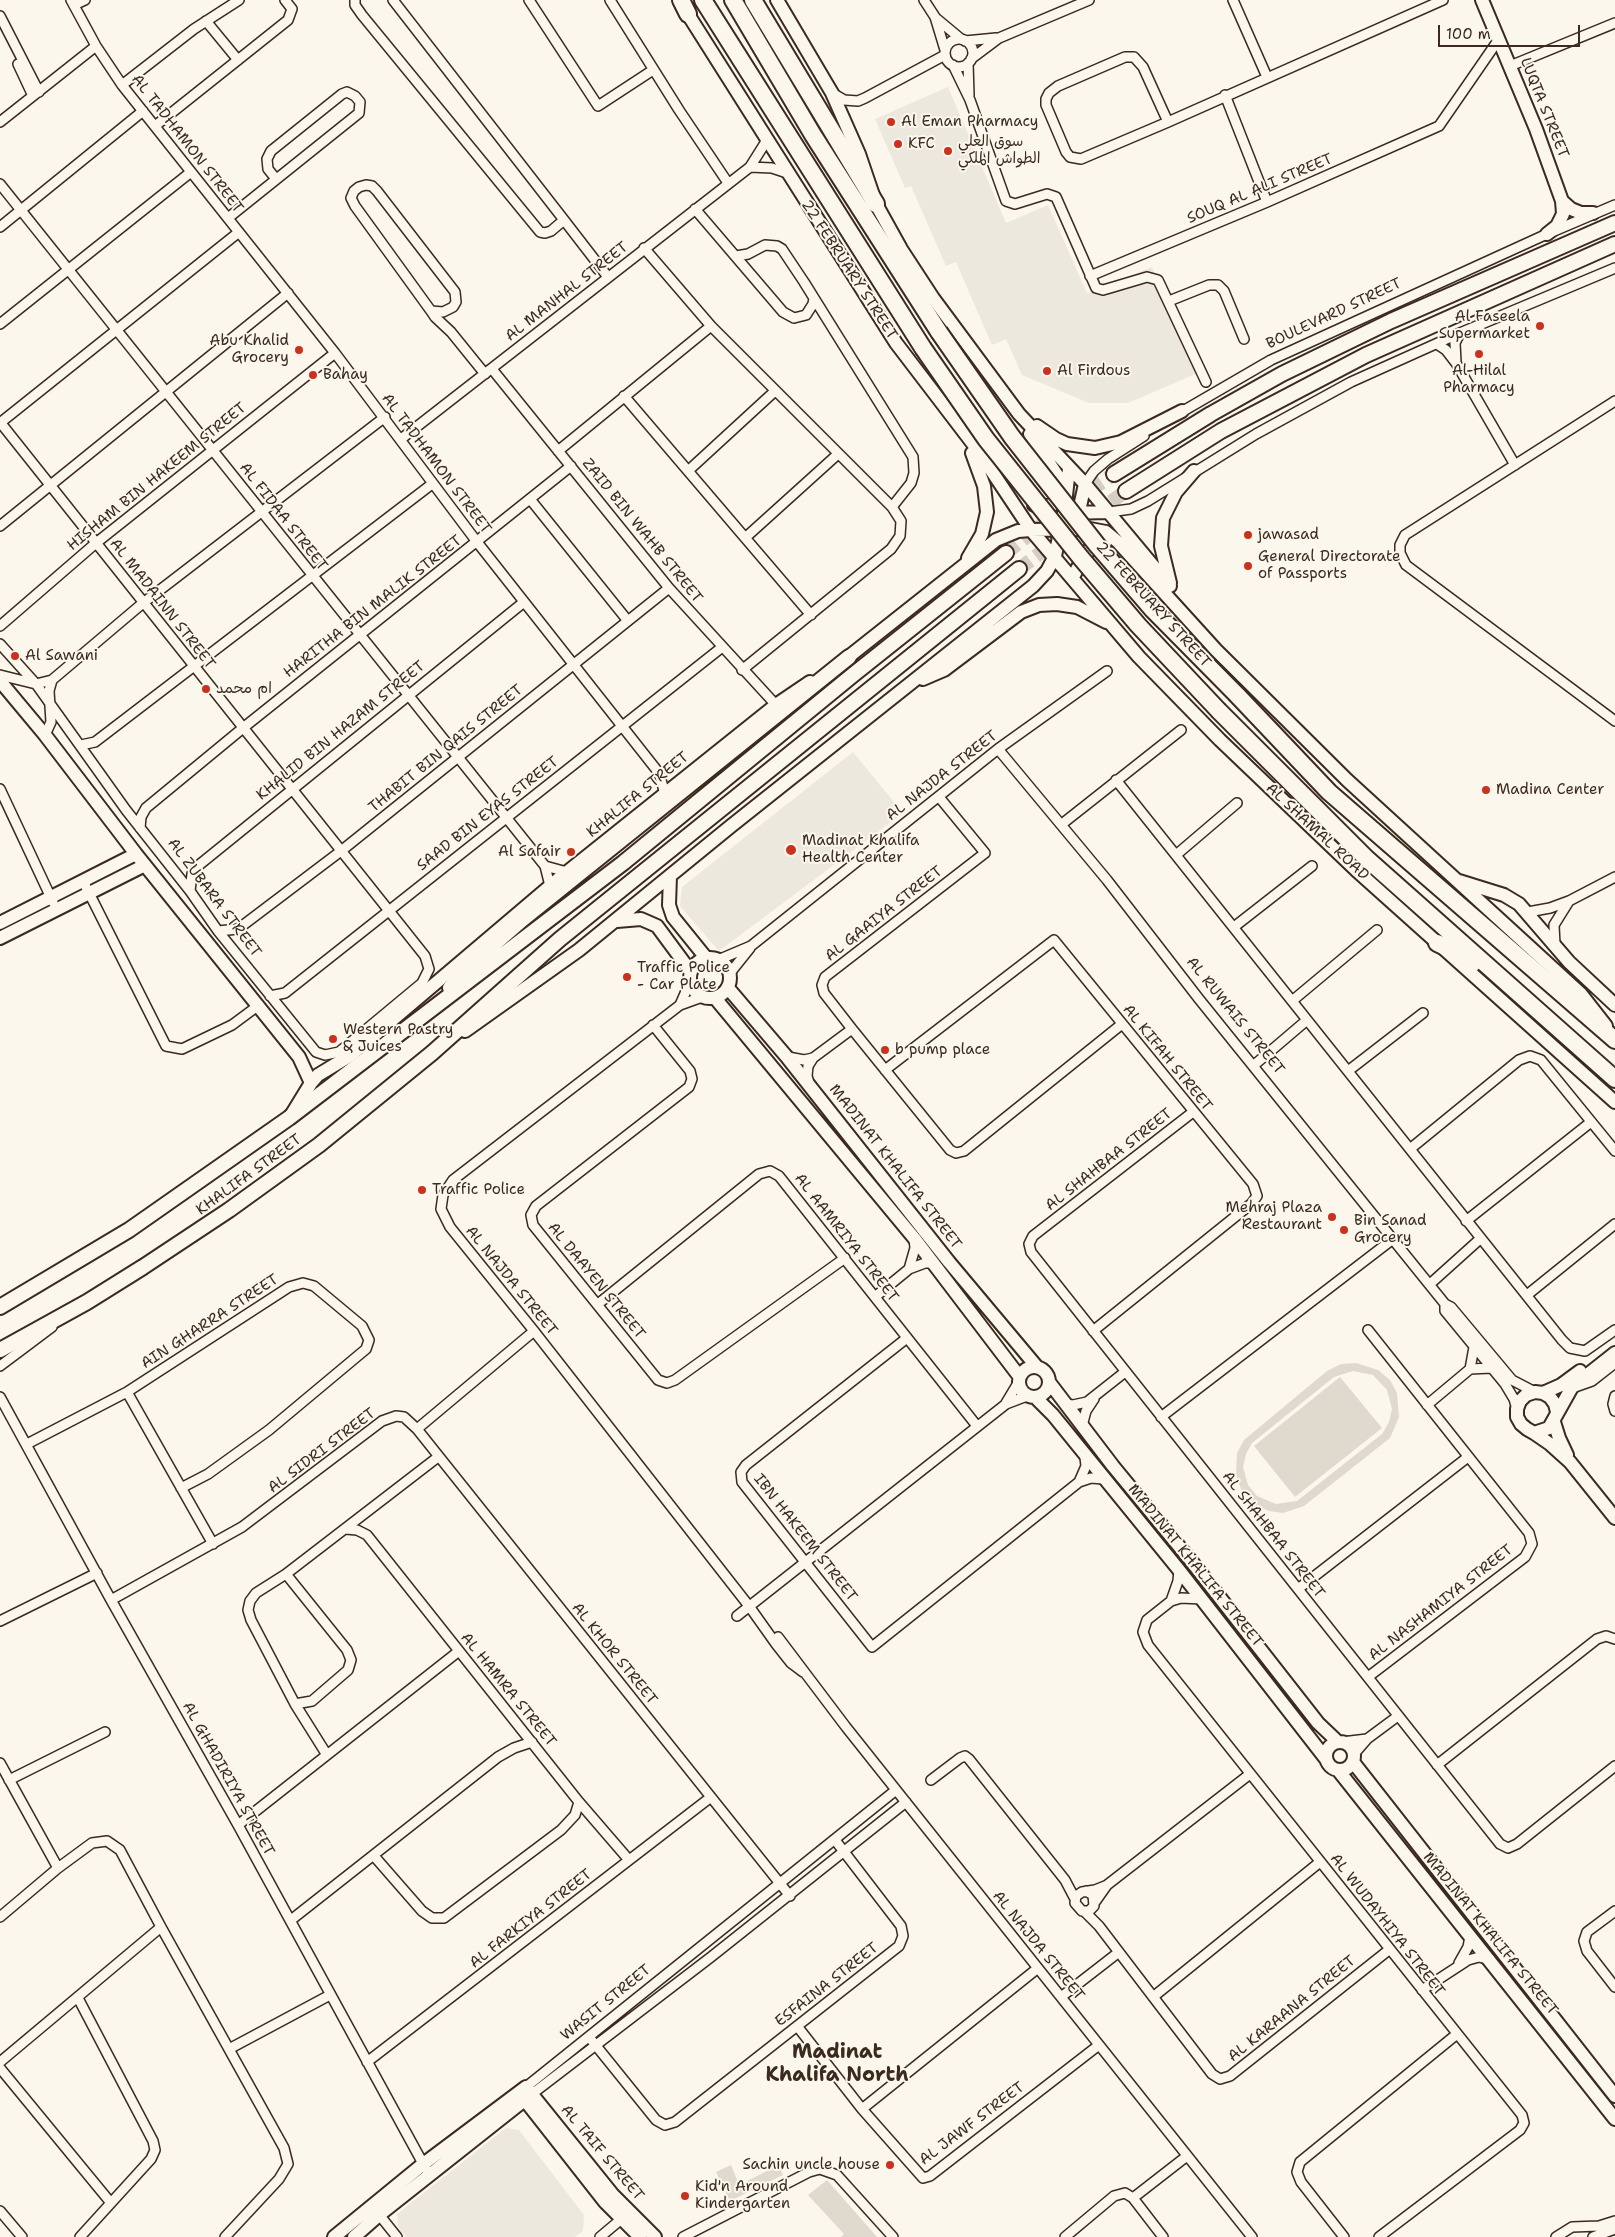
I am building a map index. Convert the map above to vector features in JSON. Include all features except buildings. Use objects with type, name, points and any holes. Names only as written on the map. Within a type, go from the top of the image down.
[{"type":"highway","name":"22 FEBRUARY STREET","points":[[703,0],[923,348],[986,439],[1081,558],[1138,625],[1219,711]]},
{"type":"highway","name":"22 FEBRUARY STREET","points":[[733,0],[813,134],[939,332],[1012,437],[1097,545],[1153,610],[1329,792],[1614,1039]]},
{"type":"highway","points":[[753,0],[876,204]]},
{"type":"highway","name":"AL SHAMAL ROAD","points":[[1219,711],[1366,858],[1615,1079]]},
{"type":"highway","points":[[1437,944],[1458,953],[1557,1036],[1586,1053]]},
{"type":"main road","name":"BOULEVARD STREET","points":[[1114,474],[1211,414],[1282,374],[1391,321],[1615,223]]},
{"type":"main road","points":[[1126,491],[1221,431],[1366,355],[1614,244]]},
{"type":"main road","name":"KHALIFA STREET","points":[[0,1307],[129,1230],[289,1118],[623,863],[854,674],[1006,553]]},
{"type":"main road","name":"KHALIFA STREET","points":[[0,1350],[75,1309],[143,1267],[229,1210],[319,1145],[432,1053],[560,939],[1019,569]]},
{"type":"main road","points":[[431,1009],[470,965],[523,919],[849,657]]},
{"type":"street","points":[[73,3],[85,0]]},
{"type":"street","points":[[122,85],[206,21],[239,0]]},
{"type":"street","points":[[155,126],[291,17],[292,10],[285,0]]},
{"type":"street","points":[[355,0],[355,5],[362,15],[540,232],[551,231],[564,220]]},
{"type":"street","points":[[529,0],[598,106],[653,70]]},
{"type":"street","points":[[610,0],[653,70],[728,183]]},
{"type":"street","points":[[777,0],[832,93],[859,154],[876,204],[901,249],[933,298],[1020,414],[1069,469],[1085,484],[1170,586]]},
{"type":"street","points":[[924,0],[935,17],[948,62],[953,66],[970,100],[1006,201],[1015,204],[1047,194],[1056,197],[1096,288],[1103,290],[1147,277],[1153,277],[1158,280],[1206,382]]},
{"type":"street","points":[[953,66],[961,66],[970,61],[999,38],[1089,0]]},
{"type":"street","points":[[1233,0],[1267,76]]},
{"type":"street","points":[[1168,122],[1143,67],[1134,57],[1125,58],[1058,86],[1049,93],[1046,99],[1046,105],[1066,152],[1076,159],[1087,157],[1168,122],[1267,76],[1443,0]]},
{"type":"street","name":"LUQTA STREET","points":[[1482,0],[1536,129],[1562,201]]},
{"type":"street","points":[[395,1],[608,277]]},
{"type":"street","name":"AL TADHAMON STREET","points":[[73,3],[96,46],[122,85],[335,353],[476,542],[659,773],[665,794]]},
{"type":"street","name":"22 FEBRUARY STREET","points":[[682,5],[896,343],[962,433],[977,450],[1031,530]]},
{"type":"street","points":[[0,16],[36,94]]},
{"type":"street","points":[[935,17],[972,49],[970,61],[970,100]]},
{"type":"street","points":[[206,21],[238,60]]},
{"type":"street","points":[[1510,66],[1615,22]]},
{"type":"street","points":[[0,28],[36,94]]},
{"type":"street","points":[[832,93],[844,100],[865,98],[945,53],[953,40],[999,38]]},
{"type":"street","name":"SOUQ AL ALI STREET","points":[[1090,276],[1267,202],[1439,126],[1499,39]]},
{"type":"street","points":[[0,122],[96,46]]},
{"type":"street","points":[[228,218],[359,113],[360,102],[355,96],[347,92],[342,94],[271,151],[267,159],[268,169],[276,179]]},
{"type":"street","points":[[1225,95],[1267,202]]},
{"type":"street","points":[[0,227],[143,111]]},
{"type":"street","name":"AL MANHAL STREET","points":[[400,439],[750,167],[767,140]]},
{"type":"street","points":[[750,167],[772,168],[787,173]]},
{"type":"street","points":[[0,324],[191,172]]},
{"type":"street","name":"AL FIDAA STREET","points":[[0,184],[545,866],[550,886]]},
{"type":"street","name":"ZAID BIN WAHB STREET","points":[[449,310],[456,302],[455,292],[377,191],[366,185],[359,187],[354,191],[351,198],[354,206],[431,311],[488,371],[558,451],[669,588],[721,648],[776,706]]},
{"type":"street","points":[[1562,201],[1576,211],[1593,213]]},
{"type":"street","points":[[1547,234],[1557,226],[1563,214],[1562,201]]},
{"type":"street","name":"BOULEVARD STREET","points":[[1085,484],[1094,471],[1108,459],[1182,411],[1272,360],[1593,213],[1615,205]]},
{"type":"street","points":[[695,209],[788,316],[794,318],[806,315],[813,304],[814,298]]},
{"type":"street","points":[[0,423],[239,232]]},
{"type":"street","points":[[736,256],[748,254],[765,245],[777,246],[786,254],[913,457],[914,473],[911,483],[892,507]]},
{"type":"street","points":[[644,248],[711,326],[900,517],[902,526],[900,536],[891,549],[742,670]]},
{"type":"street","points":[[1014,505],[1036,512],[1064,513],[1124,511],[1138,507],[1194,471],[1351,382],[1460,333],[1614,269]]},
{"type":"street","points":[[1169,301],[1209,285],[1218,285],[1224,290],[1244,339]]},
{"type":"street","points":[[0,526],[288,293]]},
{"type":"street","points":[[431,311],[449,310],[448,321],[451,332]]},
{"type":"street","points":[[558,451],[711,326]]},
{"type":"street","points":[[1456,362],[1455,344],[1460,333]]},
{"type":"street","points":[[1437,344],[1446,350],[1456,362],[1516,465]]},
{"type":"street","name":"HISHAM BIN HAKEEM STREET","points":[[0,626],[96,543],[335,353]]},
{"type":"street","points":[[688,470],[775,391]]},
{"type":"street","points":[[624,396],[810,615]]},
{"type":"street","points":[[1006,396],[1025,416],[1044,431],[1056,439],[1081,447],[1095,448],[1121,442],[1182,411]]},
{"type":"street","points":[[1615,402],[1405,535],[1400,545],[1403,562],[1615,721]]},
{"type":"street","points":[[977,450],[998,466],[1032,504],[1047,506],[1056,502],[1061,493],[1061,483],[1034,441],[1020,414]]},
{"type":"street","points":[[0,674],[36,684],[52,680],[143,603],[384,417]]},
{"type":"street","name":"AL MADAINN STREET","points":[[0,423],[425,956],[429,969]]},
{"type":"street","points":[[957,572],[977,546],[987,512],[984,486],[962,433]]},
{"type":"street","points":[[745,538],[838,454]]},
{"type":"street","name":"HARITHA BIN MALIK STREET","points":[[146,808],[243,728],[571,466]]},
{"type":"street","points":[[1055,556],[1062,530],[1069,469]]},
{"type":"street","points":[[1178,610],[1170,586],[1161,546],[1163,518],[1176,492],[1194,471]]},
{"type":"street","points":[[81,745],[94,742],[432,484]]},
{"type":"street","points":[[1073,577],[1069,553],[1085,484]]},
{"type":"street","points":[[530,499],[628,621]]},
{"type":"street","points":[[1031,530],[1098,529],[1118,542],[1178,610],[1347,780],[1582,994],[1614,1039]]},
{"type":"street","name":"KHALIFA STREET","points":[[289,1118],[311,1083],[328,1068],[351,1055],[550,886],[682,780],[776,706],[849,657],[996,540],[1018,531],[1031,530]]},
{"type":"street","name":"AL SHAMAL ROAD","points":[[1031,530],[1145,663],[1220,740],[1356,870],[1615,1102]]},
{"type":"street","points":[[1073,577],[1086,552],[1102,544],[1118,542]]},
{"type":"street","name":"KHALIFA STREET","points":[[432,1053],[579,950],[615,922],[1033,586],[1047,571],[1055,556]]},
{"type":"street","name":"THABIT BIN QAIS STREET","points":[[238,929],[341,851],[669,588]]},
{"type":"street","name":"KHALID BIN HAZAM STREET","points":[[190,891],[190,879],[195,869],[291,789],[524,602]]},
{"type":"street","points":[[911,683],[944,670],[1022,612],[1039,605],[1057,604],[1077,607],[1114,626]]},
{"type":"street","name":"AL ZUBARA STREET","points":[[0,644],[50,702],[126,810],[190,891],[218,931],[311,1047],[325,1056],[340,1052],[422,983],[429,969]]},
{"type":"street","name":"SAAD BIN EYAS STREET","points":[[270,996],[285,993],[505,817],[721,648]]},
{"type":"street","name":"AL NAJDA STREET","points":[[730,973],[751,946],[998,749],[1107,671]]},
{"type":"street","points":[[45,735],[51,722],[49,691],[52,680]]},
{"type":"street","name":"AL ZUBARA STREET","points":[[2,688],[45,735],[136,854],[259,1005],[299,1057],[311,1083]]},
{"type":"street","points":[[1062,824],[1181,730]]},
{"type":"street","name":"AL RUWAIS STREET","points":[[998,749],[1062,824],[1253,1066],[1445,1304]]},
{"type":"street","points":[[659,773],[670,779],[682,780]]},
{"type":"street","points":[[1116,780],[1466,1222],[1570,1348],[1585,1350],[1615,1330]]},
{"type":"street","points":[[0,788],[56,910]]},
{"type":"street","name":"AL GAAIYA STREET","points":[[939,797],[985,853],[825,978],[822,985],[824,993],[885,1070],[950,1150],[956,1153],[964,1151],[1122,1024]]},
{"type":"street","points":[[1176,855],[1237,803]]},
{"type":"street","points":[[126,810],[146,808]]},
{"type":"street","points":[[140,828],[141,817],[146,808]]},
{"type":"street","points":[[0,924],[136,854]]},
{"type":"street","points":[[0,938],[145,865]]},
{"type":"street","points":[[545,866],[567,872]]},
{"type":"street","points":[[1234,928],[1312,866]]},
{"type":"street","points":[[615,922],[641,919],[657,926],[691,977],[693,988],[709,997],[728,988],[730,973],[725,965],[712,959],[673,917],[668,905],[670,876]]},
{"type":"street","points":[[1455,880],[1504,895],[1528,912],[1569,962],[1588,990],[1595,1011]]},
{"type":"street","points":[[83,881],[166,1046],[182,1049],[232,1025],[259,1005]]},
{"type":"street","points":[[1528,912],[1550,908],[1613,881]]},
{"type":"street","points":[[1555,945],[1554,925],[1569,900]]},
{"type":"street","points":[[218,931],[238,929]]},
{"type":"street","points":[[233,950],[233,939],[238,929]]},
{"type":"street","points":[[1292,1001],[1377,930]]},
{"type":"street","name":"AL KIFAH STREET","points":[[885,1070],[1054,940],[1253,1184],[1257,1196],[1251,1204],[1093,1331]]},
{"type":"street","name":"AL NAJDA STREET","points":[[712,959],[751,946]]},
{"type":"street","points":[[691,977],[696,965],[712,959]]},
{"type":"street","points":[[1569,962],[1615,1005]]},
{"type":"street","name":"AL NAJDA STREET","points":[[680,1005],[691,977]]},
{"type":"street","name":"MADINAT KHALIFA STREET","points":[[728,988],[786,1056],[949,1262],[1037,1367]]},
{"type":"street","name":"AL NAJDA STREET","points":[[709,997],[680,1005],[453,1180],[443,1195],[441,1209],[450,1227],[761,1621],[788,1659],[803,1672],[1252,2237]]},
{"type":"street","name":"MADINAT KHALIFA STREET","points":[[709,997],[914,1238],[1019,1380]]},
{"type":"street","points":[[1348,1071],[1422,1013]]},
{"type":"street","points":[[1253,1066],[1307,1020]]},
{"type":"street","name":"AL DAAYEN STREET","points":[[653,1025],[690,1071],[692,1079],[689,1087],[536,1206],[531,1215],[533,1225],[658,1380],[667,1382],[675,1380],[845,1258]]},
{"type":"street","points":[[809,1086],[808,1066],[813,1058],[852,1029]]},
{"type":"street","points":[[786,1056],[794,1060],[813,1058]]},
{"type":"street","points":[[1410,1149],[1518,1060],[1530,1056],[1542,1060],[1615,1152]]},
{"type":"street","points":[[299,1057],[328,1068]]},
{"type":"street","name":"AL SHAHBAA STREET","points":[[1194,1112],[1033,1236],[1029,1244],[1031,1252],[1500,1844],[1508,1848],[1517,1844],[1615,1766]]},
{"type":"street","points":[[1466,1222],[1591,1122]]},
{"type":"street","name":"AL AAMRIYA STREET","points":[[598,1304],[759,1174],[770,1171],[780,1176],[977,1426]]},
{"type":"street","points":[[1527,1295],[1615,1224]]},
{"type":"street","points":[[909,1269],[915,1248],[914,1238]]},
{"type":"street","points":[[1162,1418],[1393,1239]]},
{"type":"street","points":[[1430,1284],[1480,1239]]},
{"type":"street","points":[[876,1296],[909,1269],[925,1263],[934,1263]]},
{"type":"street","name":"AIN GHARRA STREET","points":[[27,1444],[127,1392],[290,1287],[303,1283],[314,1286],[354,1319],[367,1334],[369,1340],[366,1349],[268,1430],[208,1474],[181,1488]]},
{"type":"street","points":[[1517,1409],[1510,1393],[1445,1311],[1445,1304],[1451,1307],[1512,1380],[1550,1397],[1555,1404],[1555,1417],[1570,1462]]},
{"type":"street","name":"KHALIFA STREET","points":[[0,1366],[75,1309]]},
{"type":"street","name":"AL NASHAMIYA STREET","points":[[1368,1330],[1529,1533],[1532,1544],[1525,1557],[1368,1677]]},
{"type":"street","points":[[417,1430],[534,1331]]},
{"type":"street","name":"IBN HAKEEM STREET","points":[[907,1338],[746,1465],[741,1472],[742,1482],[872,1647],[1079,1482]]},
{"type":"street","points":[[1614,1515],[1570,1462],[1550,1444],[1521,1424],[1517,1417],[1517,1409],[1520,1401],[1526,1395],[1539,1392],[1568,1380],[1615,1342]]},
{"type":"street","points":[[1470,1369],[1474,1347]]},
{"type":"street","points":[[1534,1433],[1549,1428],[1572,1387],[1615,1353]]},
{"type":"street","points":[[1572,1387],[1592,1381],[1615,1363]]},
{"type":"street","points":[[737,1616],[1006,1404],[1045,1392],[1049,1382],[1044,1370],[1037,1367],[1026,1368],[1006,1404]]},
{"type":"street","points":[[1427,1405],[1470,1369],[1491,1368]]},
{"type":"street","points":[[1082,1426],[1086,1411],[1094,1399],[1126,1372]]},
{"type":"street","points":[[1019,1380],[1021,1390],[1031,1396]]},
{"type":"street","name":"MADINAT KHALIFA STREET","points":[[1049,1382],[1318,1723],[1340,1742]]},
{"type":"street","points":[[127,1392],[213,1544]]},
{"type":"street","name":"MADINAT KHALIFA STREET","points":[[1031,1396],[1053,1415],[1103,1480],[1179,1570],[1326,1758]]},
{"type":"street","points":[[1615,1396],[1613,1404],[1615,1411]]},
{"type":"street","name":"AL GHADIRIYA STREET","points":[[0,1397],[111,1600],[291,1920],[422,2165],[430,2175]]},
{"type":"street","points":[[1065,1404],[1080,1404],[1094,1399]]},
{"type":"street","name":"AL SIDRI STREET","points":[[111,1600],[242,1527],[382,1421],[396,1416],[404,1418],[417,1430]]},
{"type":"street","name":"AL KHOR STREET","points":[[417,1430],[790,1896]]},
{"type":"street","points":[[1298,1589],[1468,1456]]},
{"type":"street","points":[[327,1755],[296,1704],[250,1620],[248,1610],[250,1601],[256,1593],[286,1574],[438,1457]]},
{"type":"street","points":[[1079,1482],[1086,1466],[1085,1457]]},
{"type":"street","points":[[1079,1482],[1091,1478],[1103,1480]]},
{"type":"street","points":[[364,1514],[367,1536]]},
{"type":"street","points":[[346,1529],[357,1530],[367,1536]]},
{"type":"street","name":"AL HAMRA STREET","points":[[367,1536],[579,1802],[629,1860]]},
{"type":"street","points":[[1171,1601],[1177,1586],[1179,1570]]},
{"type":"street","points":[[0,1621],[97,1573]]},
{"type":"street","points":[[286,1574],[347,1650],[351,1660],[348,1670],[312,1701],[296,1704]]},
{"type":"street","points":[[1171,1601],[1181,1598],[1202,1600]]},
{"type":"street","name":"AL WUDAYHIYA STREET","points":[[1171,1601],[1147,1620],[1143,1632],[1148,1646],[1522,2115],[1524,2123],[1520,2130],[1379,2237]]},
{"type":"street","points":[[1437,1765],[1597,1639],[1606,1636],[1615,1639]]},
{"type":"street","points":[[238,1825],[459,1651]]},
{"type":"street","points":[[1367,1739],[1340,1742],[1330,1746],[1326,1758],[1330,1766],[1338,1770],[1347,1768],[1367,1739],[1398,1716]]},
{"type":"street","points":[[9,1780],[105,1732]]},
{"type":"street","points":[[291,1920],[498,1757],[514,1748],[532,1742]]},
{"type":"street","points":[[1340,1742],[1350,1746],[1354,1758]]},
{"type":"street","points":[[931,1780],[965,1756],[1065,1880],[1078,1909],[1085,1912],[1095,1904],[1107,1885]]},
{"type":"street","name":"MADINAT KHALIFA STREET","points":[[1354,1758],[1615,2096]]},
{"type":"street","points":[[0,1763],[58,1868]]},
{"type":"street","name":"MADINAT KHALIFA STREET","points":[[1338,1770],[1490,1959],[1615,2119]]},
{"type":"street","points":[[1075,1899],[1084,1891],[1095,1890],[1107,1885],[1250,1774]]},
{"type":"street","name":"WASIT STREET","points":[[334,2237],[430,2175],[589,2038],[896,1790]]},
{"type":"street","name":"AL FARKIYA STREET","points":[[367,2062],[711,1796]]},
{"type":"street","points":[[374,1856],[422,1911],[432,1918],[444,1918],[566,1825],[575,1814],[579,1802]]},
{"type":"street","name":"WASIT STREET","points":[[354,2237],[375,2210],[422,2165],[597,2046],[790,1896],[906,1802]]},
{"type":"street","name":"ESFAINA STREET","points":[[589,2038],[656,2120],[665,2125],[675,2122],[899,1946],[903,1936],[901,1926],[835,1840]]},
{"type":"street","points":[[0,1917],[58,1868],[92,1843],[106,1841],[120,1850],[284,2148],[288,2164],[278,2179],[225,2237]]},
{"type":"street","points":[[1153,1997],[1320,1862]]},
{"type":"street","points":[[1065,1880],[1093,1895],[1095,1904]]},
{"type":"street","name":"AL KARAANA STREET","points":[[1095,1904],[1099,1926]]},
{"type":"street","points":[[1615,1911],[1587,1932],[1584,1941],[1587,1951],[1615,1987]]},
{"type":"street","name":"AL KARAANA STREET","points":[[1085,1912],[1099,1926],[1212,2074],[1220,2079],[1230,2076],[1390,1949]]},
{"type":"street","points":[[0,2062],[161,1927]]},
{"type":"street","points":[[1458,1965],[1468,1947],[1470,1936]]},
{"type":"street","points":[[1061,1997],[1119,1952]]},
{"type":"street","points":[[1422,1990],[1468,1960],[1490,1959]]},
{"type":"street","points":[[862,2109],[1038,1968]]},
{"type":"street","points":[[228,2049],[330,1995]]},
{"type":"street","points":[[78,1998],[153,2141],[155,2150],[151,2159],[80,2237]]},
{"type":"street","name":"AL JAWF STREET","points":[[797,2026],[862,2109],[923,2178],[930,2176],[1099,2045]]},
{"type":"street","points":[[1344,2237],[1301,2182],[1297,2172],[1300,2162],[1457,2034]]},
{"type":"street","points":[[0,2068],[111,2203]]},
{"type":"street","name":"AL TAIF STREET","points":[[526,2094],[591,2169],[640,2237]]},
{"type":"street","points":[[1133,2198],[1187,2156]]},
{"type":"street","points":[[683,2237],[809,2172],[820,2169],[837,2175],[893,2237]]},
{"type":"street","points":[[1065,2237],[1114,2196],[1125,2193],[1133,2198],[1163,2237]]},
{"type":"street","points":[[375,2210],[396,2237]]},
{"type":"street","points":[[0,2211],[22,2237]]},
{"type":"street","points":[[600,2237],[625,2216]]},
{"type":"street","name":"AL TAIF STREET","points":[[625,2216],[655,2237]]},
{"type":"street","points":[[1594,2233],[1615,2221]]},
{"type":"street","points":[[1556,2237],[1572,2227],[1594,2233],[1615,2228]]},
{"type":"shaded area","points":[[948,87],[1006,223],[1048,205],[1087,293],[1152,267],[1198,373],[1128,403],[1089,403],[1022,375],[1006,339],[992,345],[956,262],[946,266],[911,186],[905,188],[875,119]]},
{"type":"shaded area","name":"Madinat Khalifa Health Center","points":[[853,752],[903,813],[719,951],[680,906],[682,887]]},
{"type":"shaded area","points":[[1356,1363],[1378,1370],[1390,1380],[1397,1393],[1399,1417],[1390,1438],[1304,1506],[1283,1513],[1269,1511],[1255,1505],[1241,1489],[1236,1475],[1237,1453],[1244,1440],[1327,1371],[1341,1364]],"holes":[[[1353,1371],[1373,1375],[1387,1390],[1392,1409],[1389,1422],[1382,1434],[1297,1501],[1276,1504],[1257,1496],[1248,1485],[1243,1467],[1246,1454],[1252,1443],[1334,1377]]]},
{"type":"shaded area","points":[[1340,1377],[1382,1428],[1295,1497],[1254,1446]]},
{"type":"shaded area","points":[[506,2128],[519,2130],[584,2215],[583,2231],[575,2237],[406,2237],[398,2227],[397,2214]]},
{"type":"shaded area","points":[[731,2165],[739,2185],[779,2165],[783,2175],[730,2201],[716,2172]]},
{"type":"shaded area","points":[[827,2180],[877,2237],[841,2237],[844,2234],[808,2195]]},
{"type":"tunnel","points":[[1006,553],[1058,512],[1114,474]]},
{"type":"tunnel","points":[[1094,514],[1126,491]]},
{"type":"tunnel","points":[[1019,569],[1056,541]]},
{"type":"place","name":"Al Eman Pharmacy","points":[[891,122]]},
{"type":"place","name":"KFC","points":[[898,144]]},
{"type":"place","name":"سوق العلي الطواش الملكي","points":[[948,151]]},
{"type":"place","name":"Al Faseela Supermarket","points":[[1540,326]]},
{"type":"place","name":"Abu Khalid Grocery","points":[[299,350]]},
{"type":"place","name":"Al-Hilal Pharmacy","points":[[1479,354]]},
{"type":"place","name":"Al Firdous","points":[[1047,371]]},
{"type":"place","name":"Bahay","points":[[313,375]]},
{"type":"place","name":"jawasad","points":[[1248,535]]},
{"type":"place","name":"General Directorate of Passports","points":[[1248,566]]},
{"type":"place","name":"Al Sawani","points":[[15,656]]},
{"type":"place","name":"ام محمد","points":[[206,689]]},
{"type":"place","name":"Madina Center","points":[[1486,790]]},
{"type":"place","name":"Madinat Khalifa Health Center","points":[[791,850]]},
{"type":"place","name":"Al Safair","points":[[571,852]]},
{"type":"place","name":"Traffic Police - Car Plate","points":[[627,977]]},
{"type":"place","name":"Western Pastry & Juices","points":[[333,1039]]},
{"type":"place","name":"b pump place","points":[[885,1050]]},
{"type":"place","name":"Traffic Police","points":[[422,1190]]},
{"type":"place","name":"Mehraj Plaza Restaurant","points":[[1332,1217]]},
{"type":"place","name":"Bin Sanad Grocery","points":[[1344,1230]]},
{"type":"place","name":"Sachin uncle house","points":[[890,2165]]},
{"type":"place","name":"Kid'n Around Kindergarten","points":[[685,2196]]},
{"type":"district","name":"Madinat Khalifa North","points":[[837,2064]]}]
